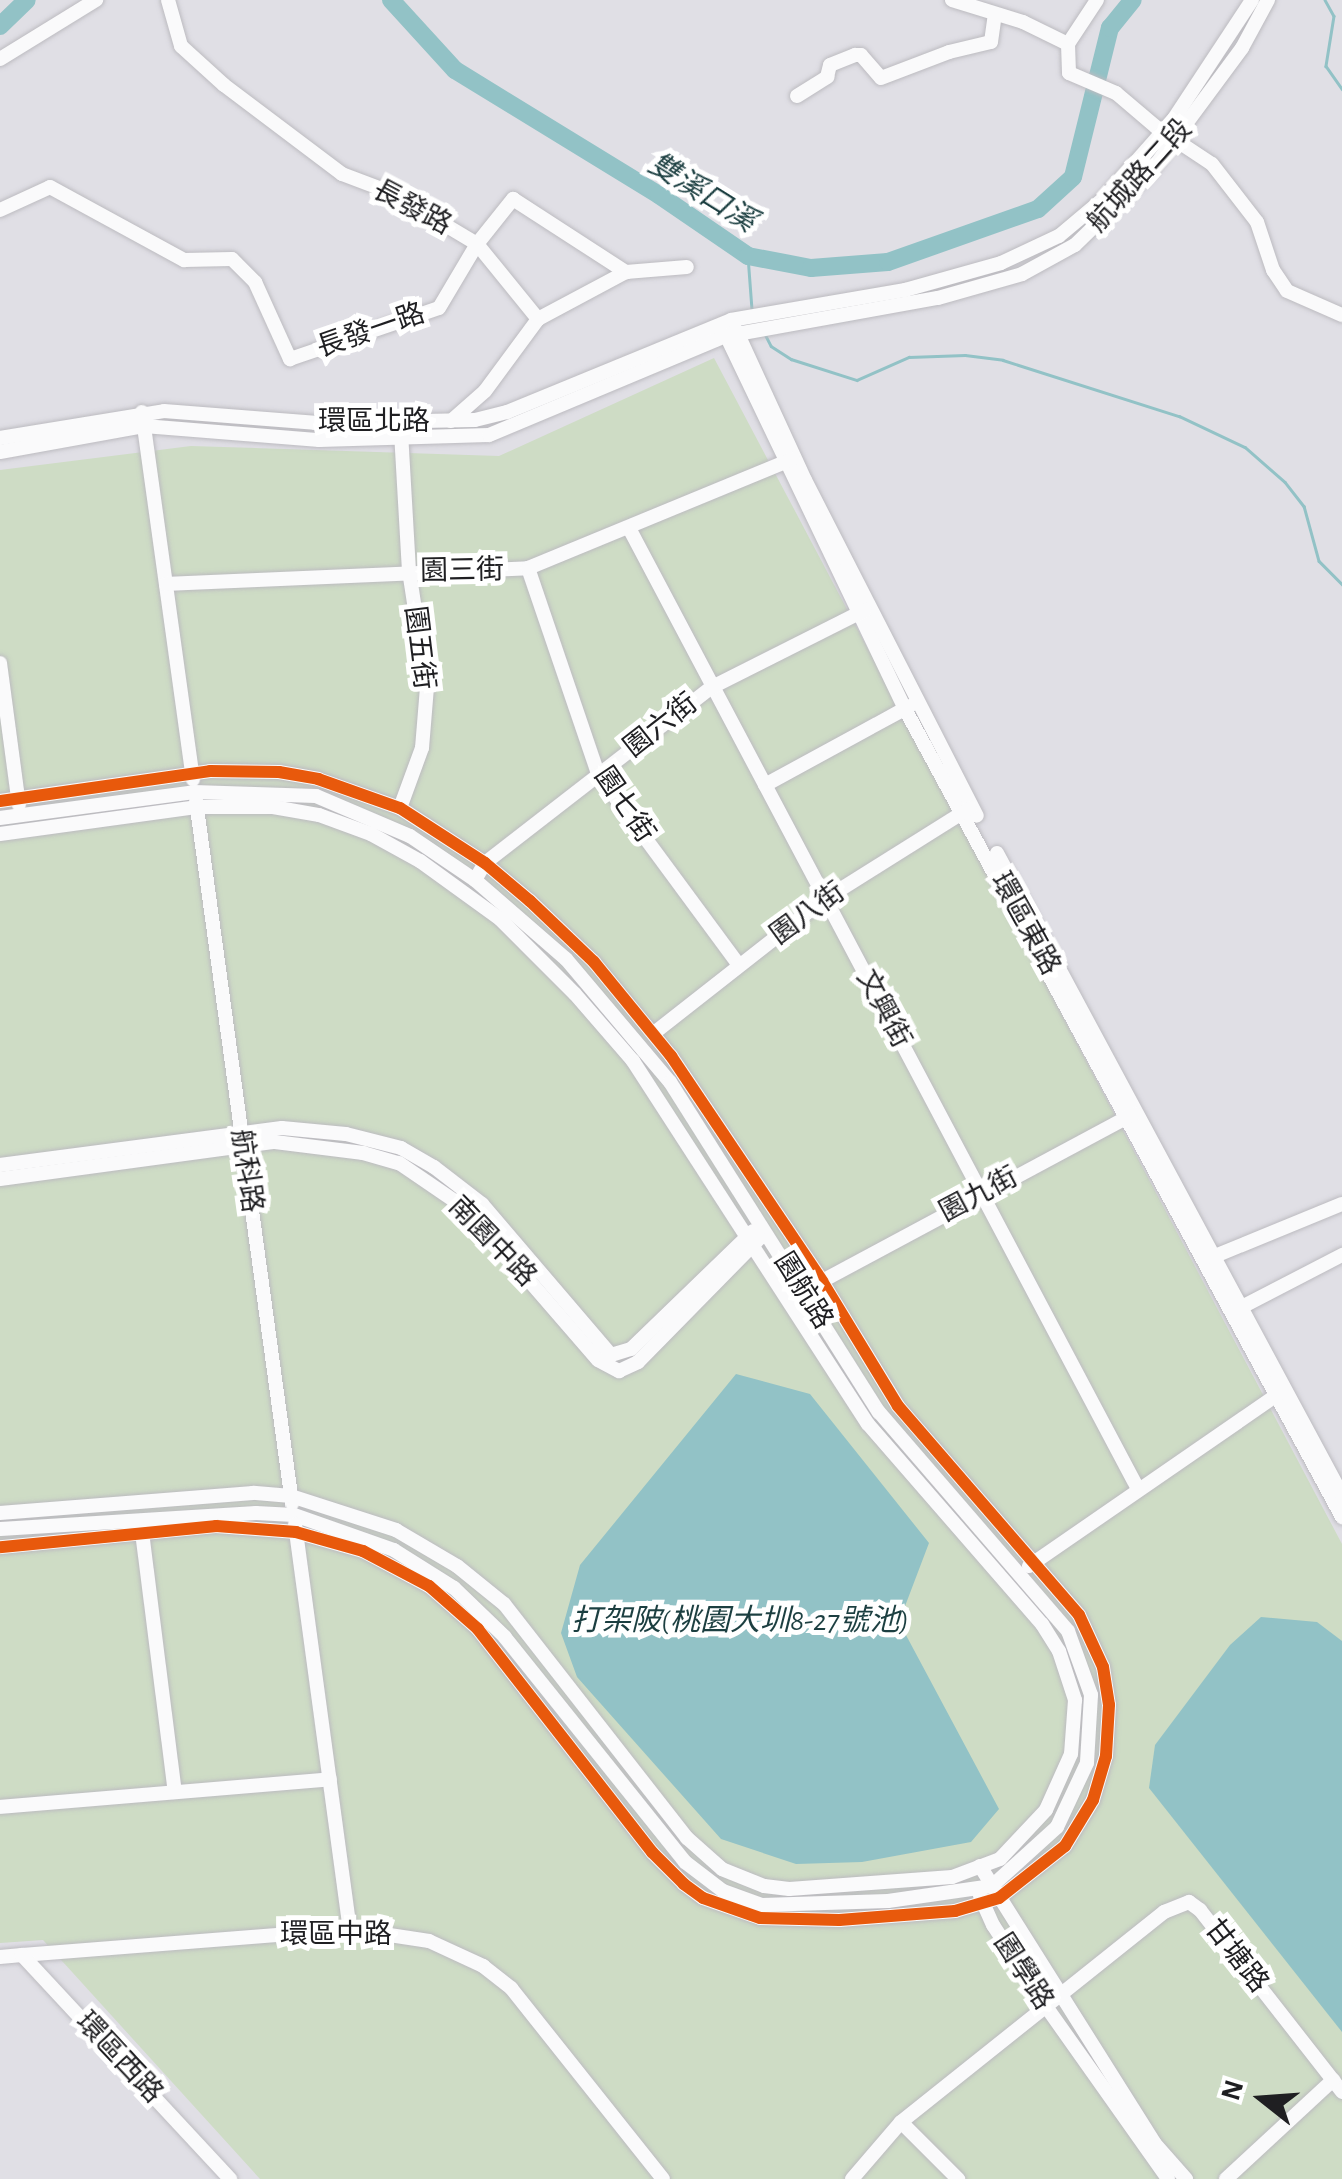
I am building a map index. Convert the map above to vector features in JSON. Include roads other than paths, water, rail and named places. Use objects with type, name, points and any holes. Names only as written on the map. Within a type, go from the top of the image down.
[{"type":"street","points":[[0,59],[96,0]]},
{"type":"street","name":"長發路","points":[[168,0],[181,46],[224,85],[342,174],[390,192],[477,244],[538,319]]},
{"type":"street","points":[[952,0],[1023,22],[1068,44]]},
{"type":"street","points":[[1097,0],[1068,44],[1068,73],[1116,93],[1224,174],[1257,222],[1273,270],[1287,291],[1342,315]]},
{"type":"street","name":"航城路二段","points":[[1169,136],[1252,0]]},
{"type":"street","name":"航城路二段","points":[[729,329],[905,290],[1034,251],[1059,236],[1169,136],[1242,48],[1268,0]]},
{"type":"street","points":[[797,96],[827,78],[830,65],[854,55],[862,56],[881,78],[949,52],[991,42],[995,16]]},
{"type":"street","name":"長發一路","points":[[0,210],[50,187],[184,260],[232,259],[255,282],[290,360],[439,308],[477,244],[513,199],[626,272]]},
{"type":"street","points":[[450,421],[485,391],[538,319],[626,272],[687,267]]},
{"type":"street","name":"環區北路","points":[[0,452],[143,419],[238,436],[401,432],[507,412],[729,329]]},
{"type":"street","name":"環區北路","points":[[0,438],[143,419],[489,435],[518,426],[729,329]]},
{"type":"street","name":"環區東路","points":[[729,329],[865,610],[905,709],[968,809],[1133,1114],[1238,1309],[1342,1517]]},
{"type":"street","name":"航科路","points":[[143,419],[350,1929]]},
{"type":"street","name":"園五街","points":[[400,808],[422,748],[426,687],[409,572],[401,432]]},
{"type":"street","name":"園三街","points":[[166,584],[409,572],[480,574],[528,568],[791,460]]},
{"type":"street","name":"文興街","points":[[629,528],[1138,1489]]},
{"type":"street","name":"園七街","points":[[528,568],[598,774],[739,964]]},
{"type":"street","name":"環區東路","points":[[865,610],[920,700],[968,809]]},
{"type":"street","name":"園六街","points":[[475,880],[486,863],[712,686],[865,610]]},
{"type":"street","points":[[0,663],[22,822]]},
{"type":"street","points":[[766,784],[920,700]]},
{"type":"street","points":[[0,801],[192,774],[279,772],[344,786],[400,808],[486,863],[594,962],[654,1033],[693,1084],[781,1218],[898,1406],[1027,1568],[1281,1393]]},
{"type":"street","name":"園航路","points":[[195,799],[316,796],[410,836],[475,880],[566,959],[670,1082],[880,1412],[1027,1568],[1068,1631],[1082,1661],[1091,1695],[1092,1731],[1082,1779],[1057,1827],[989,1891]]},
{"type":"street","points":[[0,818],[22,822],[195,799],[273,807],[346,824],[420,860],[474,899],[536,953],[609,1032],[660,1098],[868,1424],[1042,1624],[1059,1650],[1074,1700],[1076,1729],[1062,1782],[1030,1831],[1000,1858],[952,1878],[789,1890],[739,1879],[704,1856],[504,1604],[457,1566],[396,1530],[291,1496],[197,1494],[0,1513]]},
{"type":"street","name":"園八街","points":[[654,1033],[825,899],[968,809]]},
{"type":"street","points":[[0,834],[22,822]]},
{"type":"street","name":"環區東路","points":[[1133,1114],[1215,1256],[1238,1309]]},
{"type":"street","name":"園九街","points":[[822,1281],[1133,1114]]},
{"type":"street","name":"南園中路","points":[[0,1179],[242,1140]]},
{"type":"street","name":"南園中路","points":[[0,1165],[242,1140],[363,1153],[399,1162],[431,1182],[498,1240],[598,1360],[619,1370],[638,1362],[750,1239],[781,1218]]},
{"type":"street","points":[[1215,1256],[1342,1204]]},
{"type":"street","points":[[1238,1309],[1342,1256]]},
{"type":"street","name":"環區東路","points":[[1281,1393],[1342,1495]]},
{"type":"street","points":[[0,1529],[224,1512],[294,1516],[394,1550],[466,1598],[506,1637],[676,1852],[722,1891],[762,1905],[786,1906],[989,1891]]},
{"type":"street","points":[[0,1546],[216,1526],[296,1532],[363,1551],[428,1586],[478,1630],[652,1852],[703,1898],[744,1914],[792,1921],[955,1911],[983,1903]]},
{"type":"street","points":[[142,1532],[175,1792]]},
{"type":"street","points":[[0,1807],[330,1779]]},
{"type":"street","name":"園學路","points":[[980,1866],[989,1891],[1155,2144],[1186,2179]]},
{"type":"street","name":"園學路","points":[[989,1891],[983,1903],[1044,2005],[1168,2179]]},
{"type":"street","name":"甘塘路","points":[[1059,1993],[1164,1912],[1189,1902],[1337,2086]]},
{"type":"street","name":"環區中路","points":[[22,1954],[350,1929],[429,1941],[483,1966],[529,2008],[564,2058],[663,2179]]},
{"type":"street","points":[[0,1957],[22,1954]]},
{"type":"street","name":"環區西路","points":[[22,1954],[230,2179]]},
{"type":"street","points":[[852,2179],[901,2122],[1059,1993]]},
{"type":"street","points":[[1226,2179],[1337,2086]]},
{"type":"street","points":[[901,2122],[958,2179]]},
{"type":"water","name":"打架陂(桃園大圳8-27號池)","points":[[736,1374],[810,1394],[929,1543],[899,1622],[999,1809],[971,1842],[862,1862],[796,1864],[721,1839],[577,1677],[561,1633],[580,1565]]},
{"type":"water","points":[[1261,1617],[1317,1622],[1342,1641],[1342,2032],[1149,1788],[1155,1745],[1230,1645]]},
{"type":"waterway","name":"雙溪口溪","points":[[0,26],[27,0]]},
{"type":"waterway","name":"雙溪口溪","points":[[391,0],[455,70],[659,195],[748,256],[811,268],[888,262],[1038,209],[1073,177],[1110,28],[1133,0]]},
{"type":"waterway","points":[[1325,0],[1334,16],[1326,66],[1342,89]]},
{"type":"waterway","points":[[748,256],[752,309]]},
{"type":"waterway","points":[[765,334],[771,346],[791,359],[857,380],[909,357],[965,355],[1003,360],[1179,416],[1245,447],[1285,482],[1304,506],[1319,561],[1342,584]]}]
